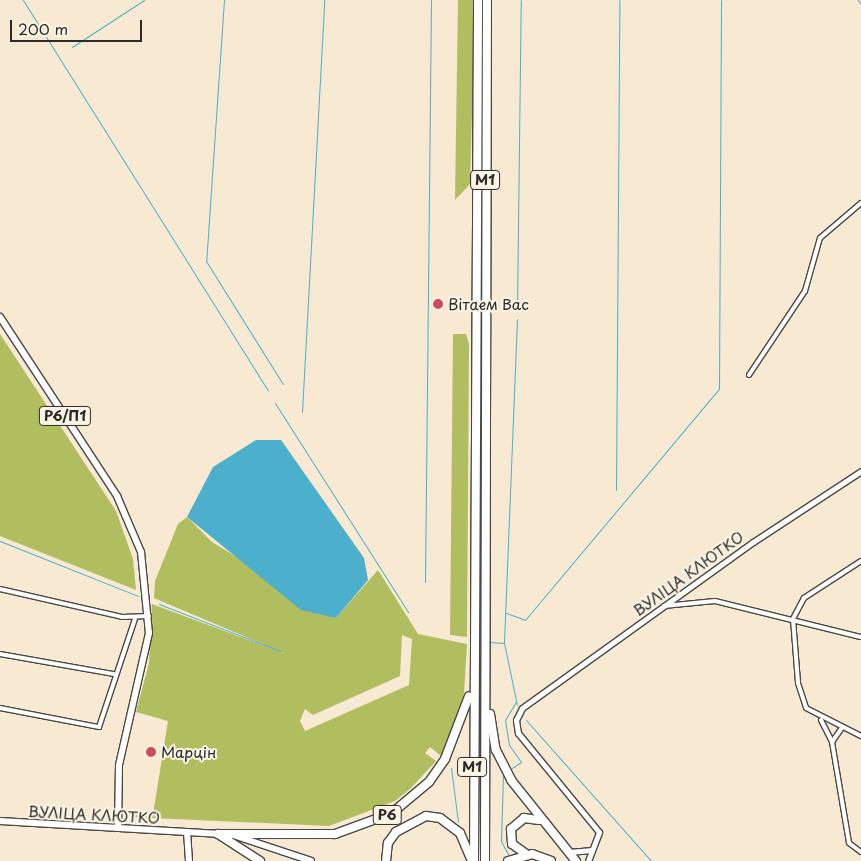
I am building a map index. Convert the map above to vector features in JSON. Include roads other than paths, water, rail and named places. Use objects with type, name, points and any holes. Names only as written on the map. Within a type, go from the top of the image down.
[{"type":"highway","name":"М1","points":[[473,861],[478,0]]},
{"type":"highway","name":"М1","points":[[485,861],[487,0]]},
{"type":"highway","name":"Р6","points":[[218,834],[335,834],[392,813],[429,782],[445,759],[460,730],[474,672]]},
{"type":"highway","points":[[486,688],[496,750],[511,780],[541,820],[576,861]]},
{"type":"highway","name":"Р6","points":[[386,861],[388,843],[396,832],[426,816],[440,818],[460,833],[473,861]]},
{"type":"highway","points":[[541,820],[524,818],[511,829],[512,844],[526,854],[551,861]]},
{"type":"highway","name":"Р6","points":[[218,834],[260,861]]},
{"type":"highway","points":[[508,861],[526,854]]},
{"type":"main road","name":"Р6/П1","points":[[0,317],[129,517],[146,574],[150,616],[146,654],[119,765],[118,828]]},
{"type":"main road","name":"ВУЛІЦА КЛЮТКО","points":[[0,820],[187,832]]},
{"type":"main road","name":"Р6","points":[[187,832],[218,834],[311,861]]},
{"type":"main road","points":[[187,832],[189,861]]},
{"type":"street","points":[[749,375],[805,291],[820,238],[861,203]]},
{"type":"street","name":"ВУЛІЦА КЛЮТКО","points":[[588,861],[599,838],[595,824],[518,733],[518,714],[532,700],[662,607],[861,471]]},
{"type":"street","points":[[861,561],[804,598],[793,619],[798,683],[806,708],[820,719],[861,736]]},
{"type":"street","points":[[0,589],[135,620],[150,616]]},
{"type":"street","points":[[662,607],[715,602],[793,619],[861,637]]},
{"type":"street","points":[[0,708],[99,727],[114,674],[135,620]]},
{"type":"street","points":[[0,654],[114,674]]},
{"type":"street","points":[[820,719],[832,742],[847,836],[852,848],[861,852]]},
{"type":"street","points":[[832,742],[841,729]]},
{"type":"street","points":[[566,851],[580,854],[593,850]]},
{"type":"water","points":[[256,440],[281,440],[364,558],[368,580],[336,618],[301,610],[187,517],[213,467]]},
{"type":"waterway","points":[[23,0],[268,391]]},
{"type":"waterway","points":[[72,47],[144,0]]},
{"type":"waterway","points":[[224,0],[206,261],[283,384]]},
{"type":"waterway","points":[[302,412],[324,0]]},
{"type":"waterway","points":[[425,582],[431,0]]},
{"type":"waterway","points":[[517,308],[521,0]]},
{"type":"waterway","points":[[616,490],[619,0]]},
{"type":"waterway","points":[[506,613],[525,620],[719,389],[721,0]]},
{"type":"waterway","points":[[858,0],[861,4]]},
{"type":"waterway","points":[[517,319],[504,643],[517,705]]},
{"type":"waterway","points":[[275,403],[408,612]]},
{"type":"waterway","points":[[0,541],[138,596]]},
{"type":"waterway","points":[[159,604],[280,651]]},
{"type":"waterway","points":[[489,642],[504,643]]},
{"type":"waterway","points":[[512,768],[521,762],[509,745],[505,720],[516,702]]},
{"type":"waterway","points":[[526,720],[651,861]]},
{"type":"waterway","points":[[451,768],[458,822]]},
{"type":"waterway","points":[[503,774],[501,841],[508,854]]},
{"type":"waterway","points":[[723,861],[733,861]]},
{"type":"place","name":"Вітаем Вас","points":[[438,304]]},
{"type":"place","name":"Марцін","points":[[151,752]]}]
